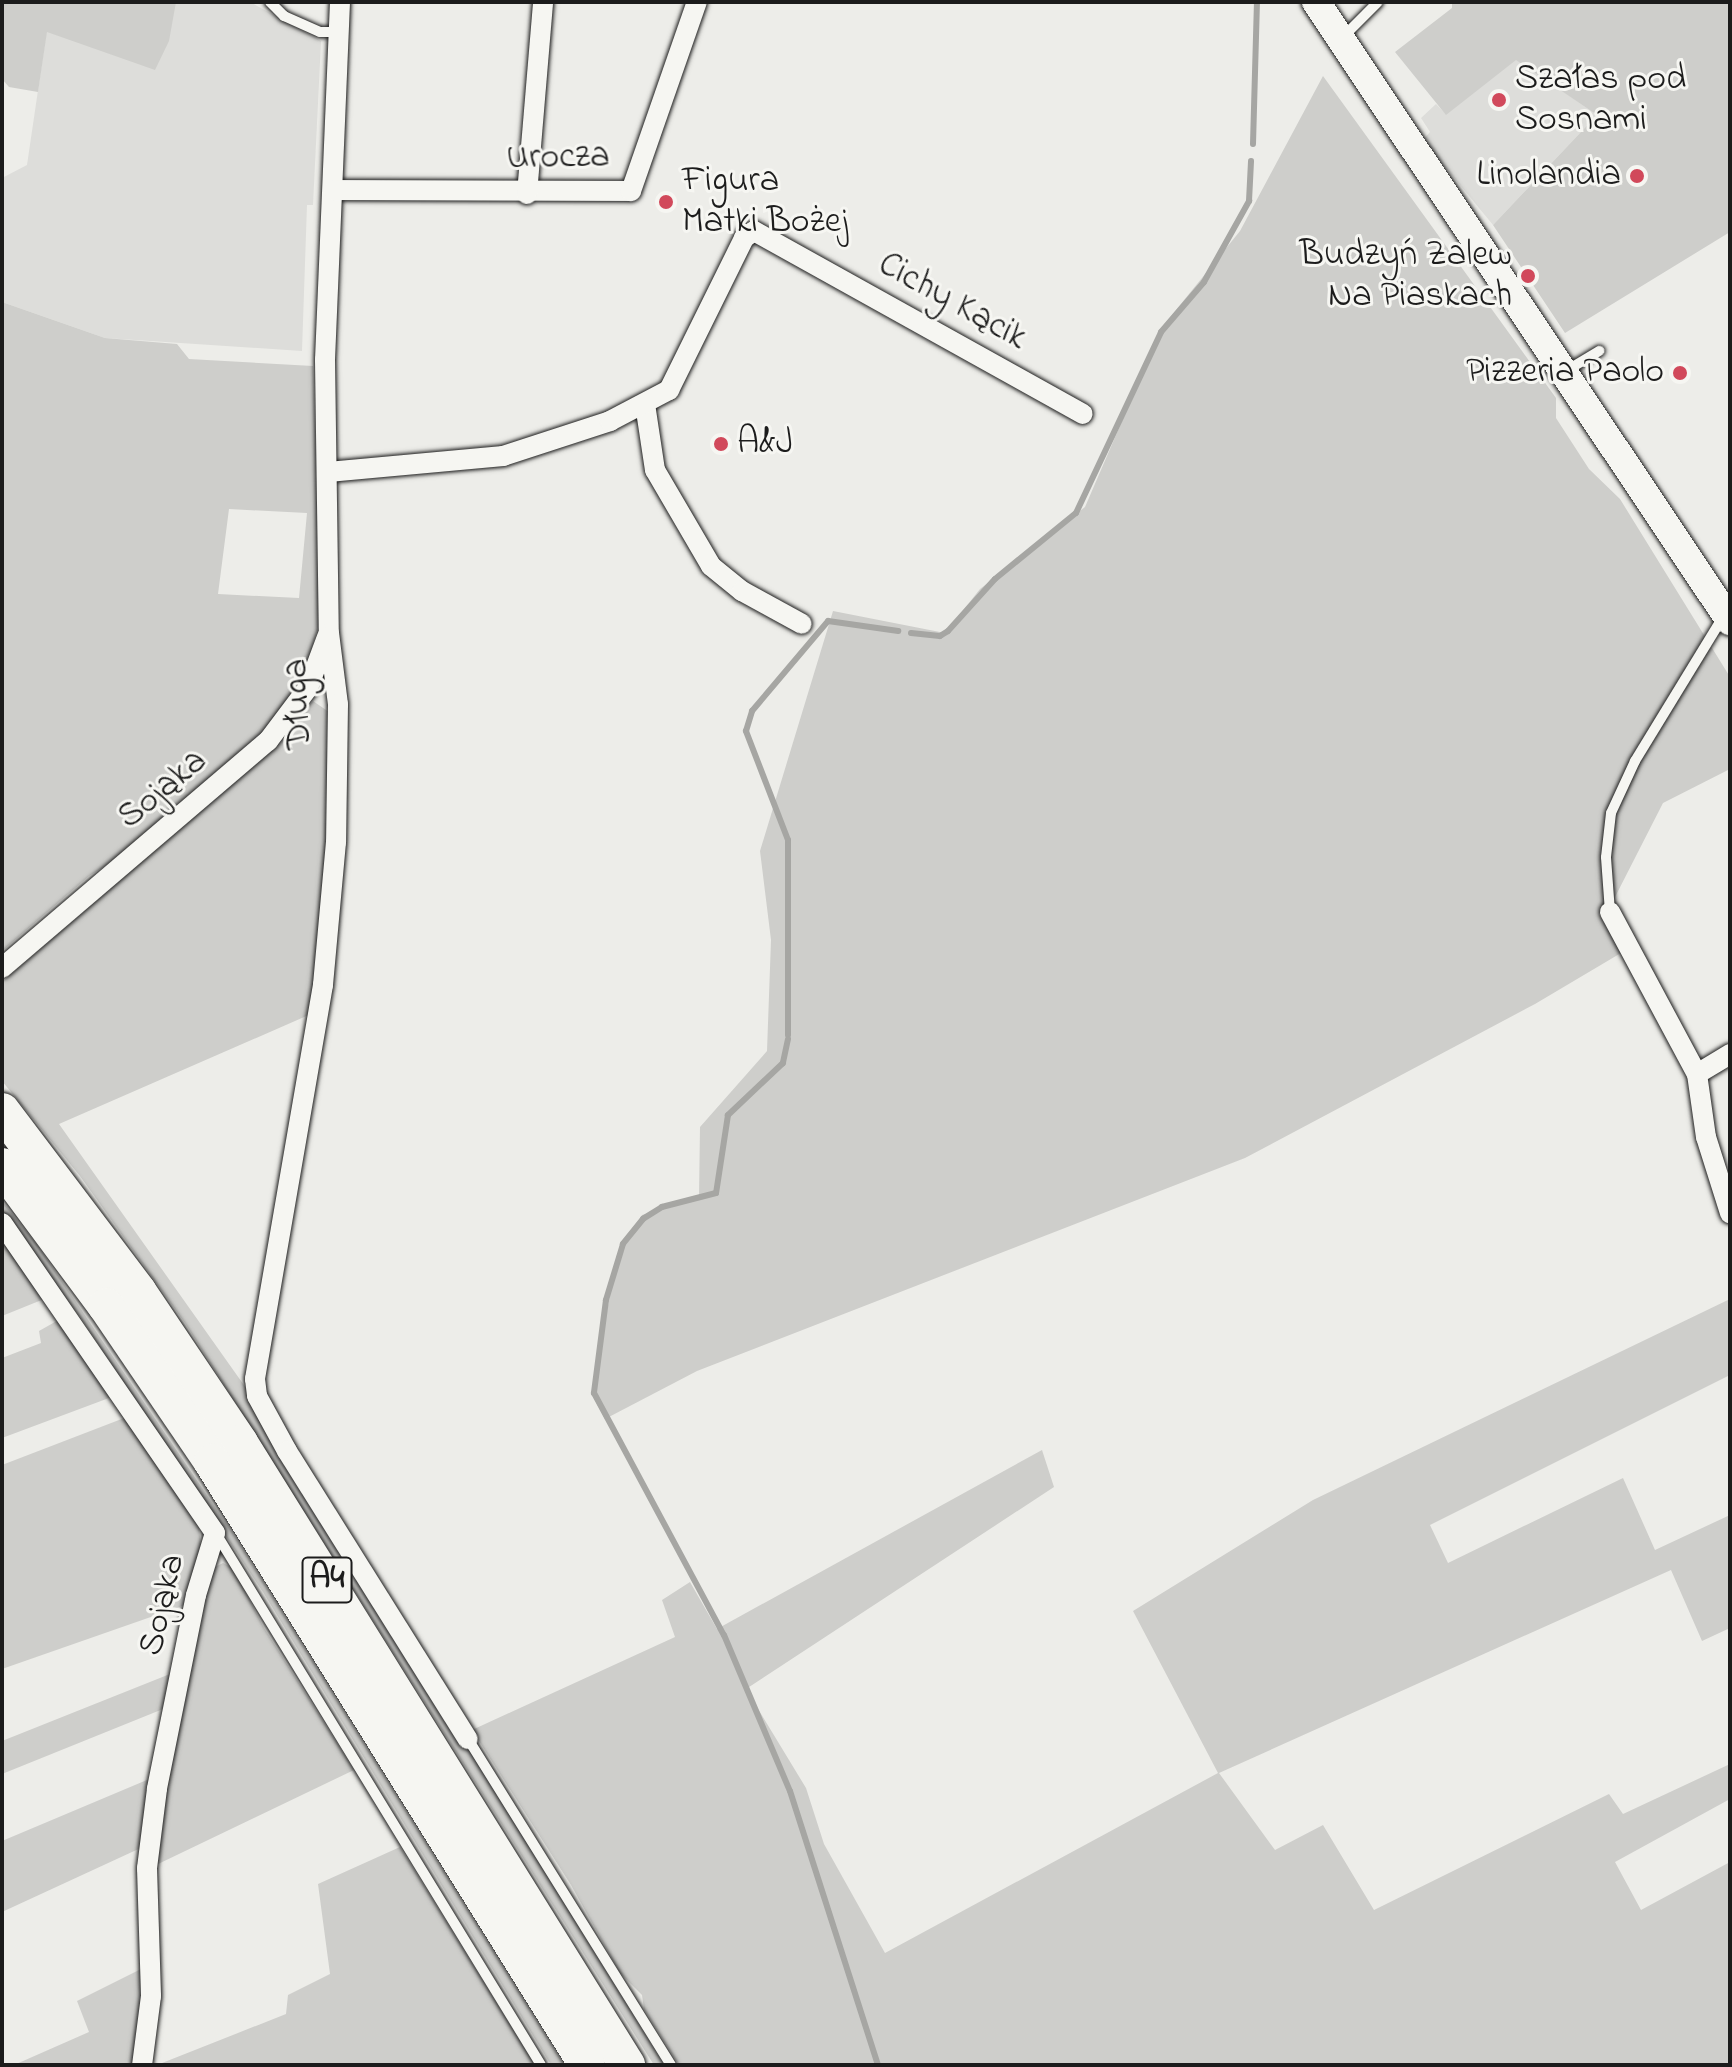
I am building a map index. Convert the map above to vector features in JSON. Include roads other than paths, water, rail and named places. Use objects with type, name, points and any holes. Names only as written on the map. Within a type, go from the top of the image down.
[{"type":"highway","name":"A4","points":[[2,1111],[130,1280],[240,1443],[627,2065]]},
{"type":"highway","name":"A4","points":[[2,1166],[106,1306],[212,1462],[587,2065]]},
{"type":"main road","points":[[1316,2],[1561,374],[1727,617]]},
{"type":"street","name":"Długa","points":[[340,2],[325,360],[329,633],[338,704],[336,842],[323,985],[257,1362],[257,1396],[468,1739]]},
{"type":"street","points":[[527,194],[543,2]]},
{"type":"street","name":"Urocza","points":[[334,190],[527,194],[631,191],[697,2]]},
{"type":"street","name":"Cichy Kącik","points":[[328,472],[490,459],[548,444],[645,404],[669,390],[744,238],[754,231],[1083,414]]},
{"type":"street","points":[[645,404],[655,470],[711,566],[742,591],[802,624]]},
{"type":"street","name":"Sojąka","points":[[2,968],[239,771],[308,688],[329,633]]},
{"type":"street","points":[[308,688],[338,704]]},
{"type":"street","points":[[1610,912],[1697,1074],[1706,1137],[1730,1213]]},
{"type":"street","points":[[1697,1074],[1730,1054]]},
{"type":"street","name":"Sojąka","points":[[2,1223],[215,1533],[196,1595],[155,1805],[146,1907],[151,1996],[142,2065]]},
{"type":"lane","points":[[270,2],[284,16],[320,32],[338,32]]},
{"type":"lane","points":[[1342,39],[1378,2]]},
{"type":"lane","points":[[1561,374],[1599,351]]},
{"type":"lane","points":[[1610,912],[1606,857],[1611,813],[1635,761],[1727,617]]},
{"type":"lane","points":[[215,1533],[541,2065]]},
{"type":"lane","points":[[468,1739],[671,2065]]},
{"type":"waterway","points":[[1253,144],[1257,2]]},
{"type":"waterway","points":[[911,633],[940,636],[948,631],[995,579],[1076,513],[1161,332],[1204,282],[1249,201],[1251,161]]},
{"type":"waterway","points":[[788,1035],[788,840],[746,731],[752,711],[828,621],[898,631]]},
{"type":"waterway","points":[[788,1039],[783,1063],[728,1115],[716,1193],[662,1207],[643,1219],[623,1244],[606,1300],[594,1393],[724,1635],[790,1791],[878,2065]]},
{"type":"place","name":"Szałas pod Sosnami","points":[[1499,100]]},
{"type":"place","name":"Linolandia","points":[[1637,176]]},
{"type":"place","name":"Figura Matki Bożej","points":[[666,202]]},
{"type":"place","name":"Budzyń Zalew Na Piaskach","points":[[1528,276]]},
{"type":"place","name":"Pizzeria Paolo","points":[[1680,373]]},
{"type":"place","name":"A&J","points":[[721,444]]}]
